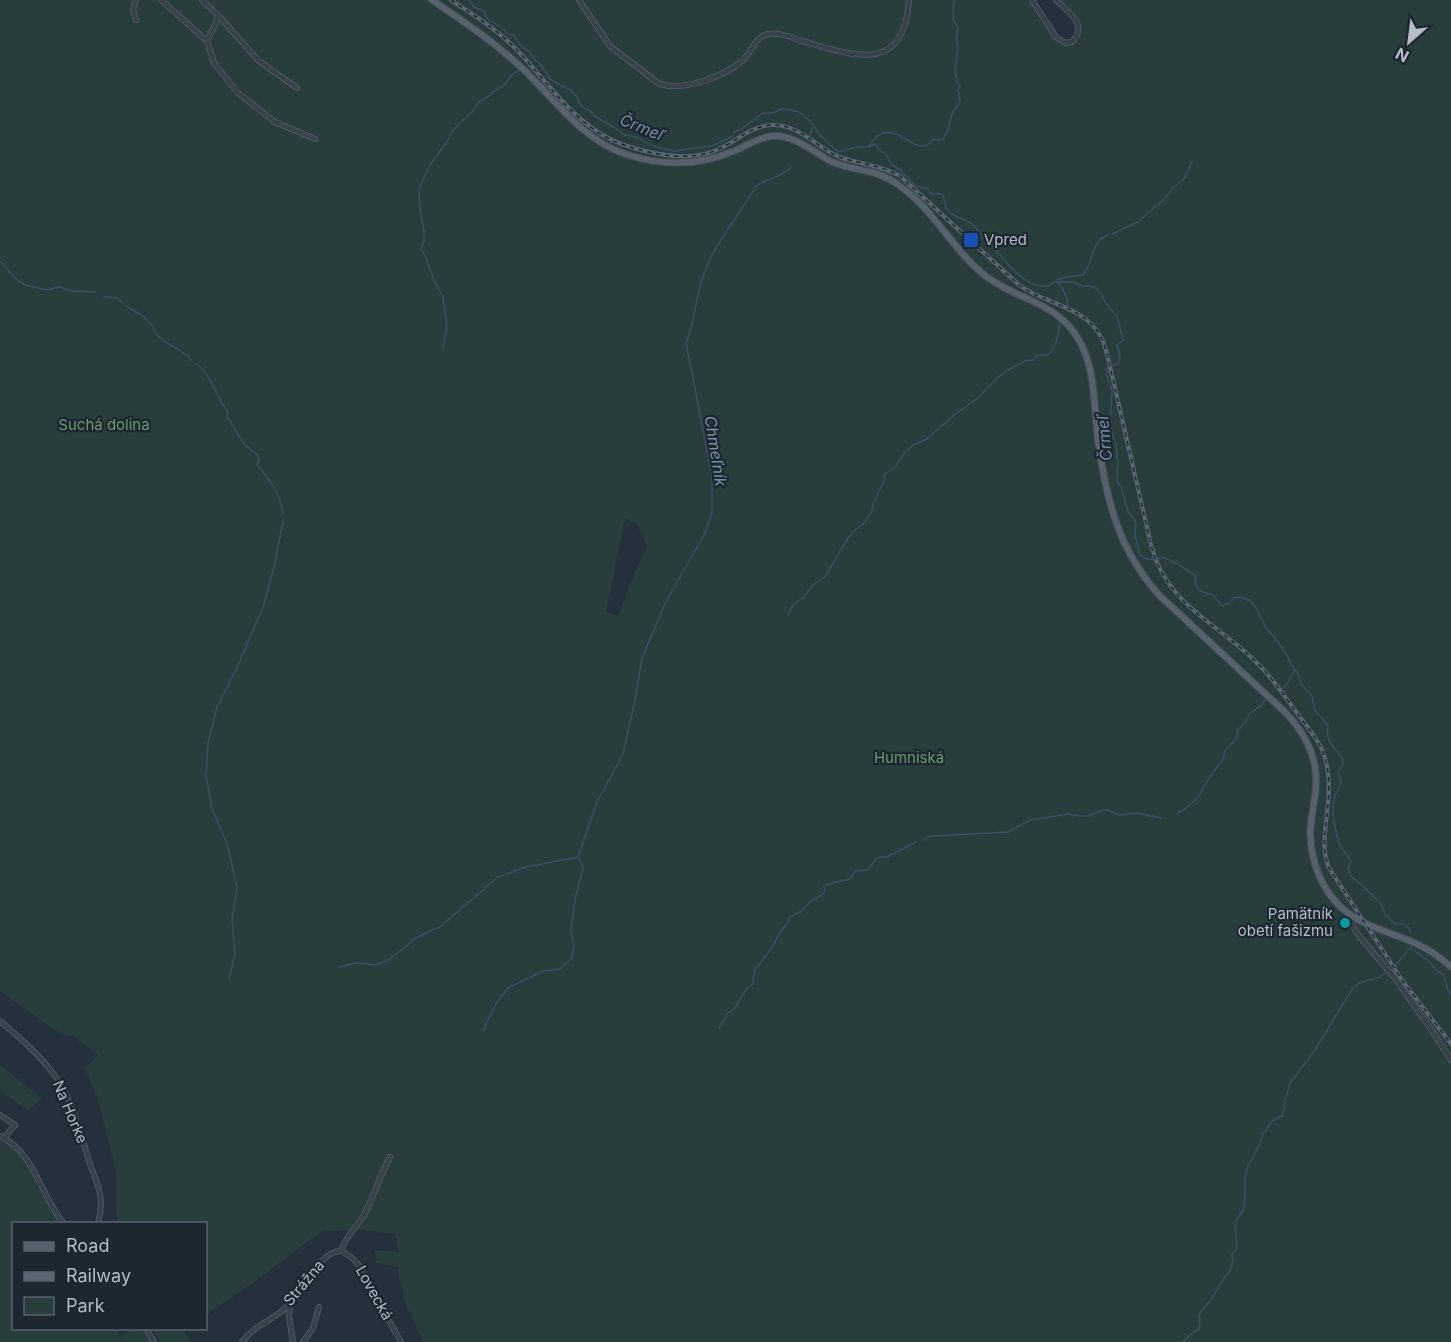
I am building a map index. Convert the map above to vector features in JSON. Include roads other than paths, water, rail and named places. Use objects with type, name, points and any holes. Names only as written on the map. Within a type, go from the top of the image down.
[{"type":"main road","points":[[432,0],[501,50],[578,125],[609,147],[650,161],[688,163],[726,154],[765,138],[780,136],[789,138],[837,164],[878,175],[900,186],[919,202],[978,270],[1006,290],[1050,310],[1065,321],[1079,339],[1088,358],[1103,469],[1113,514],[1125,546],[1137,567],[1159,595],[1285,712],[1296,724],[1311,751],[1316,774],[1316,794],[1310,831],[1315,865],[1323,883],[1330,894],[1352,917],[1425,948],[1451,967]]},
{"type":"street","points":[[136,0],[133,9],[136,20]]},
{"type":"street","points":[[161,0],[207,41],[214,63],[238,93],[275,122],[315,139]]},
{"type":"street","points":[[202,0],[259,61],[297,88]]},
{"type":"street","points":[[579,0],[615,51],[658,83],[674,87],[724,73],[745,58],[758,40],[770,33],[854,54],[881,53],[889,49],[901,35],[906,24],[909,0]]},
{"type":"street","points":[[1032,0],[1056,37],[1061,42],[1072,42],[1077,37],[1078,24],[1056,0]]},
{"type":"street","points":[[207,41],[218,15]]},
{"type":"street","points":[[1352,917],[1353,926],[1359,936],[1394,977],[1451,1060]]},
{"type":"street","name":"Na Horke","points":[[0,1021],[45,1063],[65,1093],[99,1191],[101,1209],[98,1222]]},
{"type":"street","points":[[0,1115],[15,1125],[2,1137],[18,1148],[30,1162],[53,1209],[63,1222]]},
{"type":"street","name":"Strážna","points":[[242,1342],[252,1330],[290,1304],[323,1260],[332,1252],[341,1251],[346,1239],[366,1212],[390,1157]]},
{"type":"street","name":"Lovecká","points":[[341,1251],[358,1264],[401,1342]]},
{"type":"street","points":[[290,1304],[292,1342]]},
{"type":"street","points":[[303,1342],[313,1328],[319,1307]]},
{"type":"waterway","name":"Črmeľ","points":[[469,0],[474,7],[484,11],[487,18],[506,33],[513,35],[541,65],[550,79],[571,90],[585,109],[625,135],[637,137],[659,148],[674,151],[712,146],[733,136],[735,132],[763,113],[772,113],[782,109],[799,112],[838,152],[875,144],[881,152],[885,153],[892,165],[916,186],[928,189],[931,194],[942,194],[949,211],[974,226],[1011,268],[1025,280],[1040,286],[1048,286],[1054,282],[1074,282],[1096,288],[1117,316],[1123,340],[1117,345],[1119,363],[1108,367],[1107,377],[1112,391],[1110,426],[1116,445],[1117,481],[1128,512],[1136,522],[1135,535],[1140,555],[1144,558],[1164,558],[1172,561],[1195,576],[1196,585],[1200,591],[1213,595],[1222,606],[1234,598],[1240,597],[1251,601],[1266,628],[1288,657],[1302,685],[1312,696],[1315,711],[1328,726],[1328,737],[1343,761],[1339,773],[1341,784],[1334,798],[1333,810],[1339,842],[1351,861],[1348,869],[1351,876],[1380,902],[1385,914],[1395,924],[1403,924],[1409,928],[1410,933]]},
{"type":"waterway","points":[[954,0],[953,19],[958,28],[955,70],[960,86],[958,90],[960,101]]},
{"type":"waterway","points":[[443,347],[447,327],[443,297],[421,249],[424,231],[419,189],[430,165],[453,130],[479,102],[503,86],[520,69]]},
{"type":"waterway","points":[[869,146],[877,137],[885,133],[893,133],[921,146],[927,145],[934,139],[943,139],[952,114],[959,103]]},
{"type":"waterway","name":"Chmeľník","points":[[810,136],[812,128]]},
{"type":"waterway","points":[[1112,234],[1138,222],[1164,199],[1185,178],[1192,161]]},
{"type":"waterway","name":"Chmeľník","points":[[578,857],[597,802],[623,754],[642,658],[665,604],[705,533],[712,512],[712,476],[686,343],[702,279],[713,253],[756,186],[791,167]]},
{"type":"waterway","points":[[1057,280],[1083,275],[1098,242],[1108,235]]},
{"type":"waterway","points":[[0,261],[17,280],[25,285],[47,290],[59,287],[72,291],[95,292]]},
{"type":"waterway","points":[[1058,283],[1065,294],[1068,306]]},
{"type":"waterway","points":[[104,297],[117,298],[123,303]]},
{"type":"waterway","points":[[126,306],[148,320],[160,338],[191,360]]},
{"type":"waterway","points":[[788,615],[793,605],[804,597],[813,585],[825,577],[848,538],[865,522],[872,511],[884,481],[884,475],[896,466],[913,445],[927,439],[978,398],[997,378],[1025,361],[1033,360],[1038,355],[1048,355],[1055,344],[1060,323]]},
{"type":"waterway","points":[[197,364],[211,382],[228,412],[227,417],[240,437],[247,447],[257,454],[259,459],[257,465],[274,488],[283,514]]},
{"type":"waterway","points":[[229,979],[235,953],[232,919],[237,888],[228,847],[212,808],[206,776],[208,743],[217,707],[263,607],[283,521]]},
{"type":"waterway","points":[[1282,689],[1288,683],[1294,670]]},
{"type":"waterway","points":[[1177,813],[1199,796],[1250,713],[1268,699]]},
{"type":"waterway","points":[[925,840],[927,837],[934,836],[1008,832],[1030,820],[1068,814],[1088,816],[1103,810],[1120,815],[1136,813],[1161,818]]},
{"type":"waterway","points":[[719,1028],[747,988],[753,984],[754,971],[771,949],[790,917],[802,911],[810,902],[824,893],[824,887],[827,885],[850,879],[855,871],[868,870],[879,857],[887,857],[916,842]]},
{"type":"waterway","points":[[339,967],[356,963],[375,965],[389,960],[416,938],[441,926],[498,877],[526,867],[578,857]]},
{"type":"waterway","points":[[483,1031],[496,1004],[508,988],[543,971],[560,969],[571,959],[574,948],[571,930],[575,899],[583,868],[579,858]]},
{"type":"waterway","name":"Črmeľ","points":[[1411,945],[1412,949],[1443,974],[1451,995]]},
{"type":"waterway","points":[[1395,966],[1410,948]]},
{"type":"waterway","points":[[1183,1342],[1199,1329],[1199,1314],[1230,1271],[1233,1261],[1232,1254],[1237,1249],[1235,1223],[1244,1208],[1245,1177],[1248,1166],[1263,1134],[1272,1121],[1282,1116],[1290,1083],[1315,1050],[1351,991],[1359,983],[1380,977],[1386,972]]},
{"type":"railway","points":[[451,0],[509,42],[578,117],[607,138],[648,152],[685,156],[710,153],[763,126],[780,125],[789,128],[839,157],[885,169],[900,176],[1019,285],[1076,313],[1095,328],[1107,353],[1151,545],[1158,565],[1179,597],[1253,659],[1264,671],[1280,689],[1318,742],[1328,772],[1329,792],[1324,846],[1329,868],[1402,980],[1451,1044]]},
{"type":"place","name":"Vpred","points":[[971,240]]},
{"type":"place","name":"Pamätník obetí fašizmu","points":[[1345,923]]},
{"type":"park label","name":"Suchá dolina","points":[[104,425]]},
{"type":"park label","name":"Humniská","points":[[909,758]]}]
